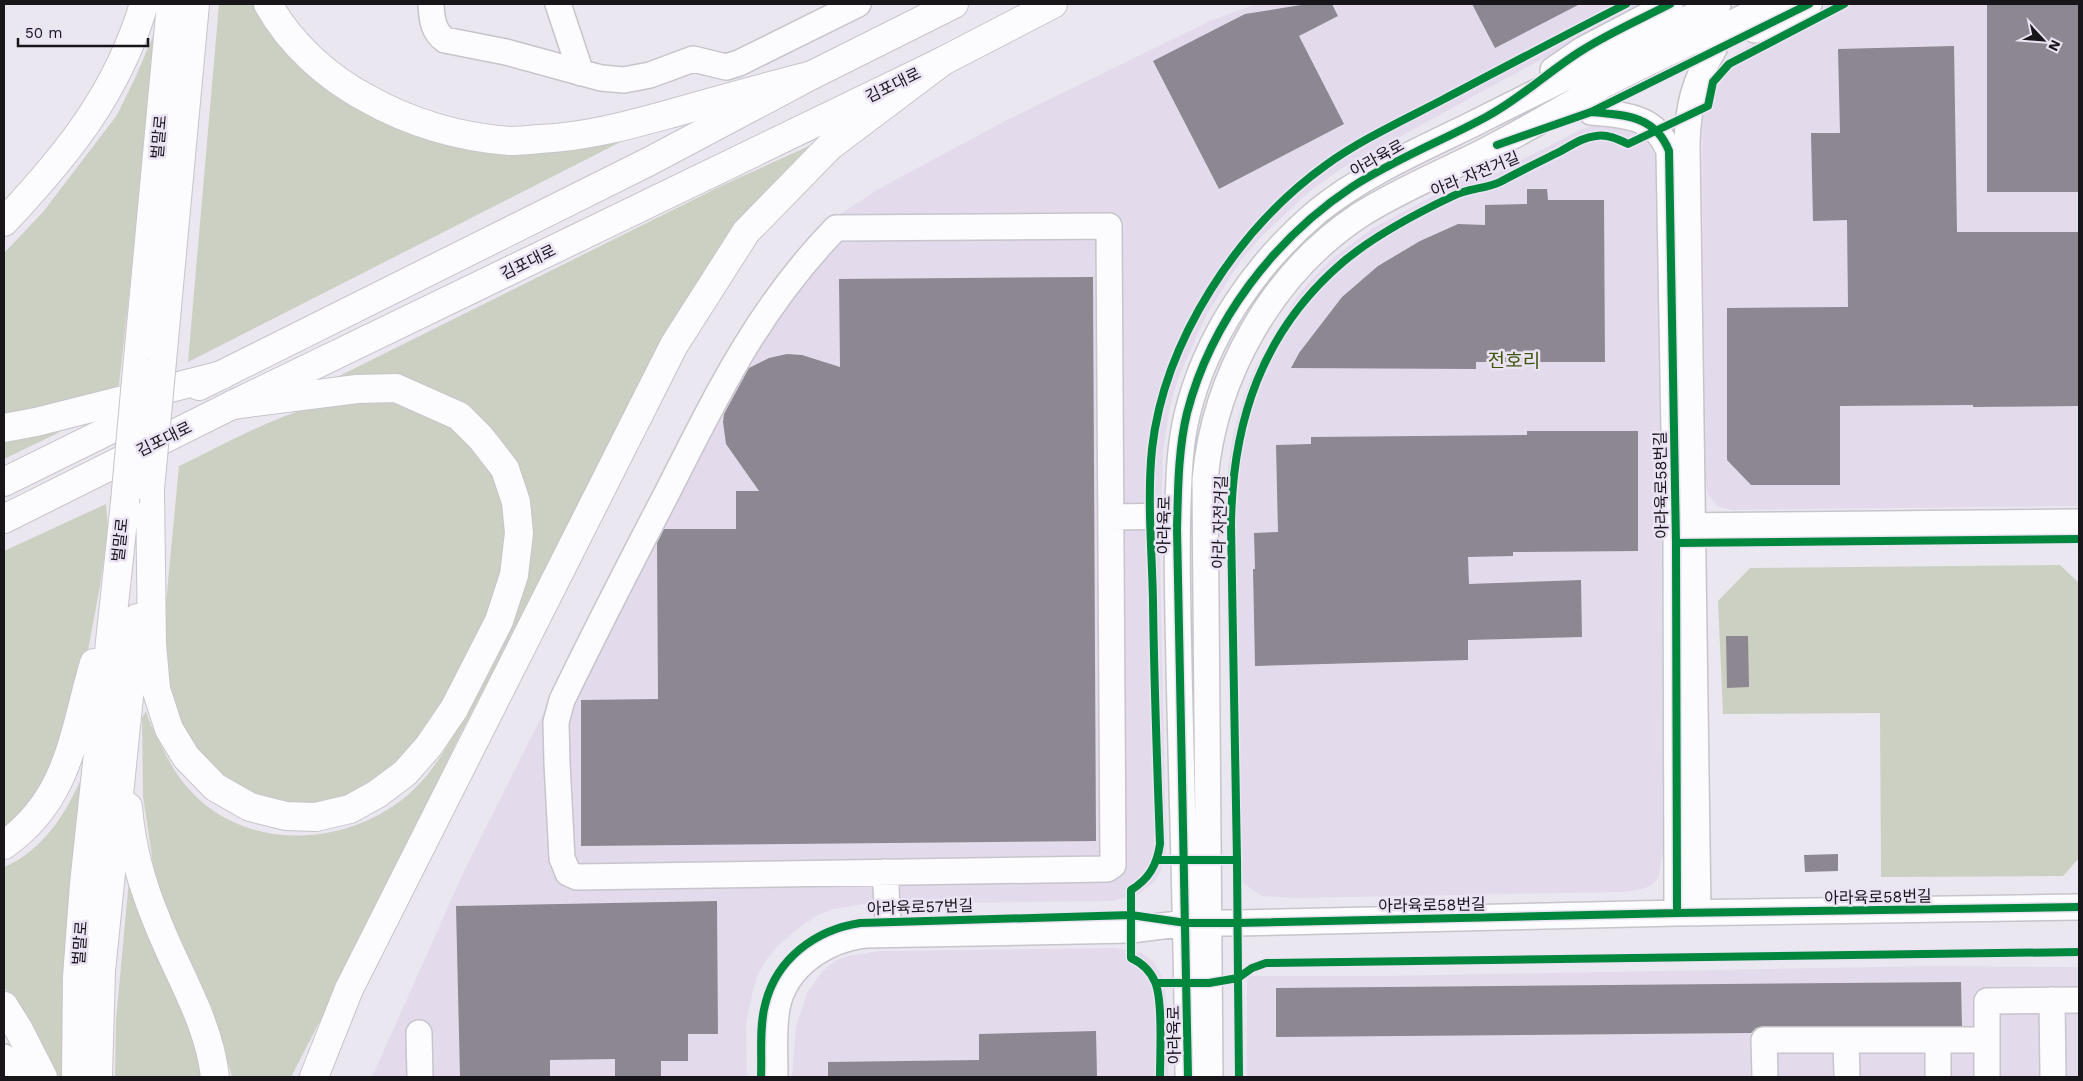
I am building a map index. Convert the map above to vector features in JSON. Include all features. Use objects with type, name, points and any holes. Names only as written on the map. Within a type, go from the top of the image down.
[{"type":"main road","points":[[4,222],[33,191],[87,125],[121,63],[144,4]]},
{"type":"main road","name":"벌말로","points":[[76,1077],[77,977],[84,884],[124,502],[171,4]]},
{"type":"main road","name":"벌말로","points":[[98,1077],[101,971],[150,489],[195,4]]},
{"type":"main road","name":"벌말로","points":[[174,234],[200,75],[207,4]]},
{"type":"main road","points":[[268,4],[293,40],[321,68],[354,92],[391,112],[426,124],[464,134],[510,141],[567,138],[617,129],[812,75]]},
{"type":"main road","name":"김포대로","points":[[4,482],[650,161],[812,75],[954,4]]},
{"type":"main road","name":"김포대로","points":[[4,519],[232,405],[943,61],[1053,4]]},
{"type":"main road","points":[[299,1077],[349,989],[674,345],[746,232],[830,146],[943,61]]},
{"type":"main road","points":[[4,428],[36,422],[222,375]]},
{"type":"main road","points":[[150,489],[152,644],[156,689],[169,729],[186,756],[215,787],[250,807],[286,816],[316,817],[350,809],[377,794],[405,773],[428,747],[454,709],[499,621],[514,575],[519,532],[516,502],[505,469],[481,438],[459,416],[396,388],[357,389],[232,405]]},
{"type":"main road","points":[[4,845],[21,832],[40,812],[55,790],[74,737],[115,592]]},
{"type":"main road","points":[[124,744],[130,832],[140,871],[157,921],[197,1012],[213,1060],[215,1077]]},
{"type":"main road","points":[[314,1077],[349,989]]},
{"type":"main road","points":[[4,1006],[19,1030],[43,1077]]},
{"type":"street","points":[[558,4],[581,73]]},
{"type":"street","points":[[431,5],[433,23],[437,34],[445,40],[506,52],[601,78],[624,80],[658,73],[694,59],[726,67],[739,64],[858,4]]},
{"type":"street","points":[[1488,116],[1582,50],[1670,4]]},
{"type":"street","name":"아라육로","points":[[1210,1077],[1198,923],[1177,570],[1179,464],[1187,413],[1204,363],[1218,334],[1249,287],[1288,240],[1334,199],[1374,174],[1488,116],[1718,4]]},
{"type":"street","name":"아라육로","points":[[1188,1077],[1198,923],[1205,480],[1210,440],[1224,392],[1236,362],[1263,315],[1281,289],[1320,247],[1339,230],[1361,215],[1430,177],[1497,145],[1603,86],[1772,4]]},
{"type":"street","points":[[1497,145],[1590,112],[1714,49],[1809,4]]},
{"type":"street","points":[[1684,534],[1688,116],[1696,82],[1714,49]]},
{"type":"street","name":"아라육로58번길","points":[[1590,112],[1617,114],[1641,120],[1657,131],[1665,140],[1669,151],[1684,534],[1688,913]]},
{"type":"street","points":[[1109,226],[1114,865],[1107,869],[886,872],[577,877],[568,873],[563,864],[556,722],[562,700],[718,393],[753,332],[793,275],[836,228],[1109,226]]},
{"type":"street","points":[[1111,517],[1177,516]]},
{"type":"street","points":[[1684,534],[2079,522]]},
{"type":"street","points":[[1684,534],[2079,539]]},
{"type":"street","points":[[886,872],[888,921]]},
{"type":"street","name":"아라육로58번길","points":[[1198,923],[2079,907]]},
{"type":"street","name":"아라육로57번길","points":[[761,1077],[764,1007],[768,992],[783,966],[797,951],[826,932],[842,926],[888,921],[1131,915],[1198,923]]},
{"type":"street","name":"아라육로57번길","points":[[775,1077],[777,1007],[788,980],[812,955],[840,940],[865,934],[1131,930],[1198,923]]},
{"type":"street","points":[[2052,1000],[2053,1077]]},
{"type":"street","points":[[1987,1077],[1987,1001],[2079,1000]]},
{"type":"street","points":[[418,1033],[420,1077]]},
{"type":"street","points":[[1765,1077],[1764,1040],[1987,1040]]},
{"type":"street","points":[[1846,1040],[1847,1077]]},
{"type":"street","points":[[1938,1041],[1938,1077]]},
{"type":"street","points":[[4,1057],[15,1077]]},
{"type":"shaded area","points":[[219,4],[256,4],[324,87],[352,107],[435,138],[648,128],[188,362]]},
{"type":"shaded area","points":[[1256,4],[1649,4],[1505,79],[1341,169],[1310,191],[1262,236],[1241,260],[1207,314],[1179,376],[1170,406],[1163,452],[1160,553],[1166,845],[1165,859],[1154,882],[1137,895],[1112,901],[865,904],[834,909],[818,915],[780,944],[767,959],[758,975],[746,1025],[747,1077],[372,1077],[464,871],[577,646],[829,221],[882,187],[1007,120],[1210,21]]},
{"type":"shaded area","points":[[1830,4],[2079,4],[2079,506],[1732,510],[1717,506],[1708,494],[1704,479],[1702,99],[1715,66],[1754,43]]},
{"type":"shaded area","points":[[159,22],[119,385],[86,401],[4,423],[4,253],[43,212],[117,115]]},
{"type":"shaded area","points":[[1605,124],[1629,130],[1641,137],[1650,146],[1655,156],[1660,186],[1663,853],[1658,878],[1652,885],[1643,889],[1624,892],[1298,898],[1262,896],[1244,884],[1237,874],[1231,855],[1227,510],[1228,467],[1233,435],[1244,396],[1256,366],[1297,297],[1312,279],[1333,258],[1373,228],[1463,180],[1494,174],[1580,130],[1594,125]]},
{"type":"shaded area","points":[[829,137],[757,201],[711,260],[666,334],[533,598],[460,735],[334,994],[291,1077],[232,1077],[212,1008],[167,912],[154,871],[143,796],[142,718],[146,711],[169,761],[187,787],[208,807],[232,821],[258,831],[286,835],[314,835],[341,830],[368,820],[393,806],[407,795],[420,783],[441,756],[505,638],[522,595],[530,552],[528,525],[476,420],[329,381],[725,184]]},
{"type":"shaded area","points":[[382,397],[452,422],[495,472],[511,536],[481,646],[385,786],[286,811],[223,783],[178,725],[161,655],[179,466],[255,429],[302,410],[342,401]]},
{"type":"shaded area","points":[[62,431],[4,459],[4,443]]},
{"type":"shaded area","points":[[106,504],[108,529],[100,586],[70,747],[4,844],[4,551]]},
{"type":"shaded area","points":[[2060,565],[2079,583],[2079,858],[2063,876],[1881,877],[1880,713],[1723,714],[1718,601],[1750,568]]},
{"type":"shaded area","points":[[87,764],[65,1077],[52,1077],[4,987],[4,867],[33,849],[56,824],[74,795]]},
{"type":"shaded area","points":[[130,869],[211,1077],[115,1077],[116,1020]]},
{"type":"shaded area","points":[[1115,948],[1142,953],[1153,961],[1165,981],[1168,1077],[792,1077],[796,1026],[807,993],[821,973],[835,961],[848,956],[880,951]]},
{"type":"shaded area","points":[[1929,966],[2079,967],[2079,1077],[1247,1077],[1247,976],[1381,976]]},
{"type":"building","points":[[1307,4],[1332,4],[1338,16],[1299,36],[1344,124],[1219,189],[1153,61],[1245,14]]},
{"type":"building","points":[[1472,4],[1580,4],[1495,48]]},
{"type":"building","points":[[1987,4],[2079,4],[2079,192],[1987,192]]},
{"type":"building","points":[[1954,46],[1957,232],[2079,232],[2079,406],[1840,406],[1840,485],[1751,485],[1727,460],[1727,308],[1848,307],[1847,220],[1813,221],[1811,133],[1840,133],[1838,49]]},
{"type":"building","points":[[1527,189],[1547,189],[1548,200],[1604,200],[1605,362],[1476,362],[1476,369],[1291,368],[1299,353],[1342,297],[1378,266],[1420,241],[1458,224],[1485,225],[1485,205],[1527,204]]},
{"type":"building","points":[[1093,277],[1096,841],[581,846],[581,700],[658,699],[657,543],[664,529],[736,529],[736,491],[759,491],[726,444],[723,422],[724,414],[749,368],[769,358],[787,354],[802,355],[840,367],[839,279]]},
{"type":"building","points":[[1527,431],[1638,431],[1638,551],[1513,552],[1513,556],[1468,557],[1469,584],[1581,580],[1582,637],[1468,640],[1468,660],[1255,666],[1254,533],[1278,532],[1276,445],[1311,444],[1311,437],[1527,435]]},
{"type":"building","points":[[1726,636],[1748,636],[1749,687],[1727,688]]},
{"type":"building","points":[[1838,854],[1838,871],[1805,872],[1804,855]]},
{"type":"building","points":[[717,901],[718,1034],[688,1034],[688,1061],[661,1061],[661,1077],[615,1077],[615,1059],[550,1060],[550,1077],[460,1077],[456,906]]},
{"type":"building","points":[[1961,982],[1962,1026],[1764,1026],[1756,1028],[1751,1033],[1276,1037],[1276,988]]},
{"type":"building","points":[[1096,1031],[1097,1077],[828,1077],[828,1062],[979,1060],[979,1034]]},
{"type":"cycle path","points":[[1160,1077],[1158,990],[1148,970],[1131,958],[1131,890],[1143,881],[1151,871],[1157,858],[1160,844],[1150,525],[1152,449],[1159,408],[1172,368],[1189,328],[1210,290],[1235,254],[1263,221],[1294,191],[1326,165],[1384,130],[1626,4]]},
{"type":"cycle path","points":[[1188,1077],[1177,529],[1180,456],[1184,427],[1198,379],[1212,346],[1229,315],[1249,285],[1272,257],[1297,231],[1352,187],[1402,159],[1499,110],[1592,44],[1670,4]]},
{"type":"cycle path","name":"아라 자전거길","points":[[1497,145],[1591,112],[1809,4]]},
{"type":"cycle path","name":"아라 자전거길","points":[[1237,860],[1231,526],[1233,488],[1238,451],[1246,415],[1257,381],[1272,348],[1291,318],[1315,289],[1355,252],[1424,210],[1459,193],[1500,182],[1582,140],[1591,137],[1608,136],[1628,144],[1708,106],[1713,82],[1729,64],[1844,4]]},
{"type":"cycle path","points":[[1591,112],[1615,114],[1637,119],[1655,130],[1663,139],[1669,151],[1676,543],[1677,913]]},
{"type":"cycle path","points":[[1676,543],[2079,539]]},
{"type":"cycle path","points":[[1156,983],[1209,983],[1238,978],[1237,860],[1157,860]]},
{"type":"cycle path","points":[[761,1077],[763,1014],[770,989],[778,974],[800,949],[813,940],[828,932],[860,923],[1131,915],[1186,923],[1238,923],[1677,913],[2079,907]]},
{"type":"cycle path","points":[[1239,1077],[1238,978],[1252,968],[1266,963],[2079,952]]},
{"type":"district","name":"전호리","points":[[1514,360]]}]
